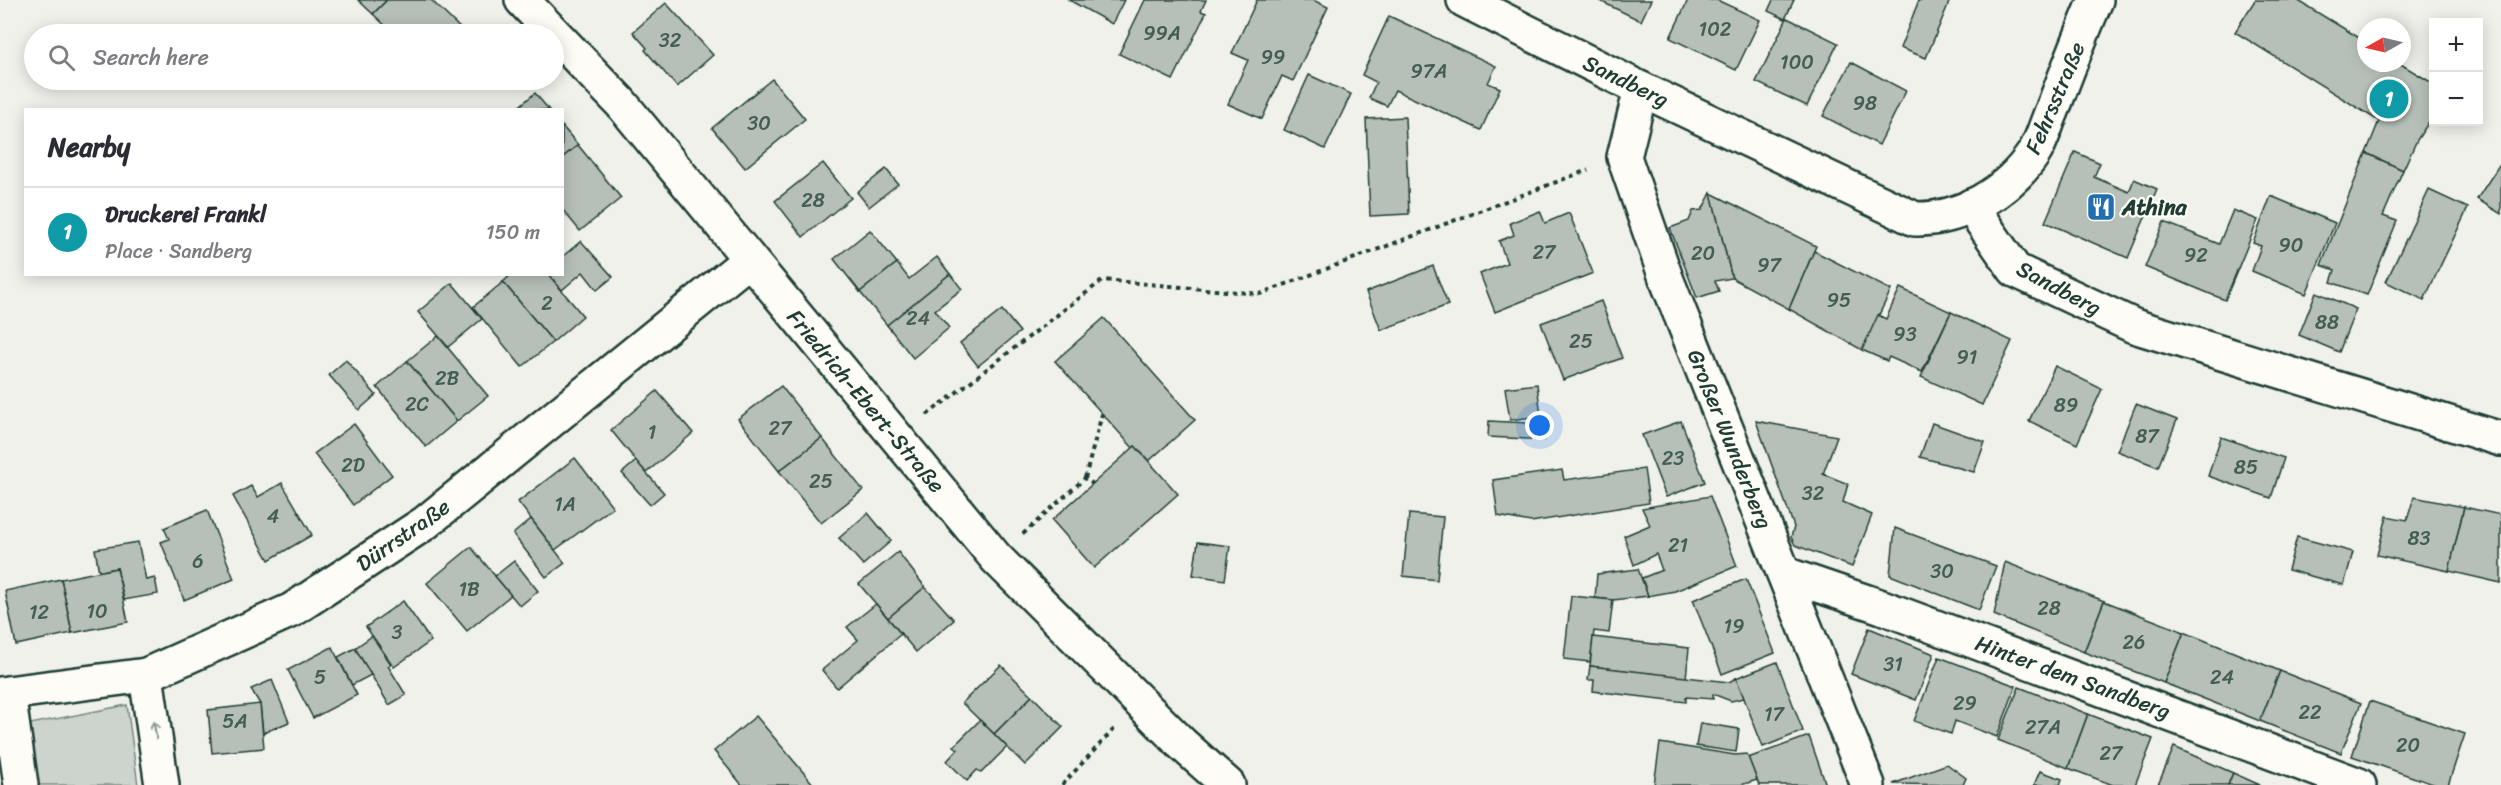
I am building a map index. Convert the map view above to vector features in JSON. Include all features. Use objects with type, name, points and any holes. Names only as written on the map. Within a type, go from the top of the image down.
[{"type":"street","name":"Friedrich-Ebert-Straße","points":[[522,0],[545,24]]},
{"type":"street","name":"Sandberg","points":[[1464,0],[1641,89],[1915,219],[1934,220],[1971,207],[2015,270],[2134,326],[2501,439]]},
{"type":"street","name":"Fehrsstraße","points":[[1971,207],[2014,178],[2035,152],[2096,0]]},
{"type":"street","name":"Friedrich-Ebert-Straße","points":[[564,44],[621,103],[996,558],[1139,702],[1228,785]]},
{"type":"street","points":[[1624,157],[1641,89]]},
{"type":"street","name":"Großer Wunderberg","points":[[1624,157],[1665,278],[1869,785]]},
{"type":"street","name":"Dürrstraße","points":[[4,693],[146,675],[292,610],[425,523],[749,260]]},
{"type":"street","name":"Hinter dem Sandberg","points":[[1785,574],[1882,607],[2360,785]]},
{"type":"street","points":[[146,675],[162,785]]},
{"type":"street","points":[[4,693],[21,785]]},
{"type":"path","points":[[897,438],[1103,280],[1260,294],[1624,157]]},
{"type":"path","points":[[996,558],[1085,478],[1102,414]]},
{"type":"path","points":[[1085,478],[1093,484]]},
{"type":"path","points":[[1062,785],[1139,702]]},
{"type":"shaded area","points":[[127,705],[138,785],[38,785],[30,724]]},
{"type":"building","points":[[358,0],[387,0],[373,14]]},
{"type":"building","points":[[387,0],[431,0],[456,24],[384,24],[373,14]]},
{"type":"building","points":[[1069,0],[1124,0],[1112,24]]},
{"type":"building","points":[[1145,0],[1206,0],[1201,11],[1206,13],[1173,80],[1119,54]]},
{"type":"building","points":[[1257,0],[1313,0],[1328,7],[1293,81],[1282,76],[1262,119],[1228,104],[1248,60],[1232,53]]},
{"type":"building","points":[[1598,0],[1651,0],[1641,21]]},
{"type":"building","points":[[1688,0],[1717,0],[1760,20],[1736,70],[1670,38]]},
{"type":"building","points":[[1773,0],[1794,0],[1785,19],[1768,11]]},
{"type":"building","points":[[1919,0],[1950,0],[1926,58],[1900,48]]},
{"type":"building","points":[[2255,0],[2297,0],[2357,37],[2357,72],[2411,70],[2429,81],[2429,122],[2417,140],[2403,170],[2366,153],[2379,121],[2235,32]]},
{"type":"building","points":[[666,3],[713,55],[677,87],[645,50],[647,48],[633,32]]},
{"type":"building","points":[[1389,16],[1496,66],[1488,83],[1500,88],[1481,130],[1395,90],[1387,106],[1369,98],[1376,82],[1362,75]]},
{"type":"building","points":[[1787,18],[1838,43],[1807,106],[1756,82]]},
{"type":"building","points":[[1851,62],[1906,91],[1879,145],[1823,116]]},
{"type":"building","points":[[1309,75],[1351,94],[1325,149],[1284,130]]},
{"type":"building","points":[[772,79],[805,119],[745,168],[712,128]]},
{"type":"building","points":[[535,93],[547,108],[517,108]]},
{"type":"building","points":[[1405,117],[1409,214],[1370,216],[1366,119]]},
{"type":"building","points":[[564,128],[578,145],[564,156]]},
{"type":"building","points":[[578,145],[621,198],[580,231],[564,211],[564,156]]},
{"type":"building","name":"Athina","points":[[2075,152],[2100,163],[2094,177],[2129,192],[2134,179],[2157,189],[2128,258],[2045,222]]},
{"type":"building","points":[[2366,153],[2403,170],[2383,216],[2397,221],[2367,295],[2331,282],[2335,270],[2321,265]]},
{"type":"building","points":[[2501,162],[2501,214],[2477,199]]},
{"type":"building","points":[[823,163],[851,198],[803,237],[775,201]]},
{"type":"building","points":[[886,169],[898,184],[869,207],[857,192]]},
{"type":"building","points":[[2429,190],[2468,208],[2424,300],[2386,282]]},
{"type":"building","points":[[1711,193],[1732,278],[1715,281],[1719,291],[1697,298],[1670,228],[1689,221],[1693,211],[1702,210]]},
{"type":"building","points":[[1711,193],[1816,246],[1789,309],[1732,278]]},
{"type":"building","points":[[2271,196],[2335,223],[2306,294],[2252,271],[2261,246],[2253,243]]},
{"type":"building","points":[[2233,210],[2258,220],[2225,300],[2145,267],[2164,222],[2219,244]]},
{"type":"building","points":[[1540,211],[1545,223],[1569,213],[1593,273],[1495,312],[1480,274],[1507,263],[1499,241],[1514,235],[1510,223]]},
{"type":"building","points":[[870,230],[897,263],[860,292],[834,259]]},
{"type":"building","points":[[581,241],[613,277],[597,290],[583,272],[562,290],[550,276],[564,276],[564,255]]},
{"type":"building","points":[[1814,251],[1891,290],[1862,350],[1789,309]]},
{"type":"building","points":[[937,257],[950,274],[887,325],[860,292],[897,263],[909,279]]},
{"type":"building","points":[[1433,266],[1448,305],[1381,330],[1366,292]]},
{"type":"building","points":[[950,274],[962,289],[935,310],[949,328],[913,358],[887,325]]},
{"type":"building","points":[[510,276],[550,276],[583,316],[553,342],[503,282]]},
{"type":"building","points":[[503,282],[553,342],[522,367],[473,307]]},
{"type":"building","points":[[452,283],[482,319],[448,347],[418,312]]},
{"type":"building","points":[[1900,288],[1951,312],[1922,372],[1889,357],[1887,361],[1862,350],[1878,315],[1886,319]]},
{"type":"building","points":[[2316,292],[2356,309],[2339,352],[2299,335]]},
{"type":"building","points":[[1601,301],[1622,358],[1563,380],[1541,323]]},
{"type":"building","points":[[1002,310],[1020,332],[978,366],[960,343]]},
{"type":"building","points":[[1951,312],[2012,341],[1982,405],[1921,377]]},
{"type":"building","points":[[1104,318],[1195,420],[1149,461],[1135,446],[1133,448],[1055,361]]},
{"type":"building","points":[[438,336],[488,396],[457,421],[407,361]]},
{"type":"building","points":[[346,360],[376,395],[359,410],[329,375]]},
{"type":"building","points":[[407,361],[457,421],[426,447],[377,387]]},
{"type":"building","points":[[2055,366],[2102,389],[2077,444],[2029,421]]},
{"type":"building","points":[[1537,384],[1541,416],[1510,420],[1505,388]]},
{"type":"building","points":[[781,386],[822,438],[779,471],[738,419]]},
{"type":"building","points":[[657,391],[693,433],[646,473],[611,430]]},
{"type":"building","points":[[2136,404],[2177,420],[2158,467],[2117,451]]},
{"type":"building","points":[[1489,421],[1546,424],[1545,440],[1488,437]]},
{"type":"building","points":[[1681,421],[1705,482],[1666,497],[1642,435]]},
{"type":"building","points":[[1756,421],[1837,436],[1823,474],[1848,484],[1843,502],[1872,515],[1852,567],[1795,545],[1791,537],[1794,527]]},
{"type":"building","points":[[1932,423],[1985,442],[1974,472],[1920,457]]},
{"type":"building","points":[[354,424],[392,475],[353,505],[314,454]]},
{"type":"building","points":[[2221,437],[2284,458],[2271,498],[2208,476]]},
{"type":"building","points":[[822,438],[863,490],[821,523],[779,471]]},
{"type":"building","points":[[1135,446],[1178,494],[1094,568],[1052,520]]},
{"type":"building","points":[[575,458],[613,507],[555,550],[518,502]]},
{"type":"building","points":[[636,461],[664,493],[650,505],[622,473]]},
{"type":"building","points":[[1644,469],[1649,503],[1531,522],[1498,516],[1493,480],[1562,470],[1564,480]]},
{"type":"building","points":[[282,483],[312,535],[269,560],[233,496],[251,486],[258,497]]},
{"type":"building","points":[[1710,496],[1737,566],[1675,591],[1648,596],[1642,578],[1662,570],[1656,554],[1634,565],[1624,536],[1650,525],[1642,508]]},
{"type":"building","points":[[2414,497],[2464,507],[2449,571],[2377,555],[2387,516],[2407,520]]},
{"type":"building","points":[[2464,507],[2501,515],[2501,583],[2449,571]]},
{"type":"building","points":[[207,510],[234,579],[184,600],[161,542],[169,539],[164,528]]},
{"type":"building","points":[[868,513],[891,541],[863,565],[839,538]]},
{"type":"building","points":[[1409,514],[1443,517],[1437,580],[1403,576]]},
{"type":"building","points":[[531,519],[565,563],[546,577],[513,534]]},
{"type":"building","points":[[1895,528],[1996,566],[1979,610],[1890,575]]},
{"type":"building","points":[[2297,537],[2353,552],[2344,585],[2288,570]]},
{"type":"building","points":[[138,542],[146,580],[155,578],[158,594],[124,600],[117,568],[99,572],[95,549]]},
{"type":"building","points":[[1198,542],[1230,546],[1225,580],[1193,575]]},
{"type":"building","points":[[471,547],[511,595],[467,631],[427,583]]},
{"type":"building","points":[[898,552],[925,587],[888,618],[859,584]]},
{"type":"building","points":[[514,561],[538,591],[520,606],[495,576]]},
{"type":"building","points":[[2005,562],[2104,601],[2084,652],[1994,615]]},
{"type":"building","points":[[117,568],[128,622],[72,633],[61,579]]},
{"type":"building","points":[[1638,569],[1648,596],[1613,600],[1595,598],[1597,574]]},
{"type":"building","points":[[61,579],[72,633],[16,645],[5,591]]},
{"type":"building","points":[[1746,579],[1775,653],[1722,674],[1693,600]]},
{"type":"building","points":[[925,587],[954,620],[916,652],[888,618]]},
{"type":"building","points":[[1571,596],[1613,600],[1609,633],[1594,631],[1590,662],[1564,659]]},
{"type":"building","points":[[403,601],[431,641],[394,667],[366,627]]},
{"type":"building","points":[[2104,601],[2184,632],[2164,683],[2084,652]]},
{"type":"building","points":[[876,604],[901,634],[837,688],[822,670],[858,640],[847,627]]},
{"type":"building","points":[[1869,628],[1934,654],[1916,700],[1851,674]]},
{"type":"building","points":[[2184,632],[2280,671],[2260,721],[2164,683]]},
{"type":"building","points":[[372,636],[391,664],[388,666],[406,695],[389,705],[355,648]]},
{"type":"building","points":[[1593,637],[1689,648],[1686,678],[1590,666]]},
{"type":"building","points":[[332,647],[357,695],[313,718],[288,670]]},
{"type":"building","points":[[355,648],[371,675],[352,685],[338,657]]},
{"type":"building","points":[[1939,657],[2016,686],[1997,737],[1955,721],[1951,734],[1914,721]]},
{"type":"building","points":[[1777,662],[1803,731],[1763,747],[1736,678]]},
{"type":"building","points":[[1001,665],[1032,696],[994,734],[962,703]]},
{"type":"building","points":[[1590,666],[1729,682],[1736,678],[1744,698],[1731,701],[1713,694],[1713,699],[1686,697],[1686,702],[1593,691],[1594,680],[1588,680]]},
{"type":"building","points":[[2280,671],[2361,703],[2341,753],[2260,721]]},
{"type":"building","points":[[272,680],[289,722],[263,733],[260,704],[251,689]]},
{"type":"building","points":[[2019,687],[2088,714],[2068,768],[1998,740]]},
{"type":"building","points":[[1032,696],[1063,727],[1025,765],[994,734]]},
{"type":"building","points":[[2370,701],[2465,734],[2448,785],[2436,785],[2352,756]]},
{"type":"building","points":[[260,704],[264,748],[212,753],[208,710]]},
{"type":"building","points":[[2088,714],[2153,739],[2135,785],[2113,785],[2068,768]]},
{"type":"building","points":[[756,716],[814,785],[742,785],[714,751]]},
{"type":"building","points":[[980,720],[1007,747],[981,773],[977,770],[967,781],[947,761],[958,749],[954,746]]},
{"type":"building","points":[[1700,723],[1739,729],[1736,752],[1696,746]]},
{"type":"building","points":[[1809,736],[1826,785],[1759,785],[1748,758]]},
{"type":"building","points":[[1660,743],[1735,755],[1747,754],[1757,780],[1741,785],[1654,785]]},
{"type":"building","points":[[2174,747],[2233,773],[2228,785],[2158,785]]},
{"type":"building","points":[[1947,764],[1966,778],[1963,785],[1893,784]]},
{"type":"building","points":[[2040,771],[2062,779],[2060,785],[2034,785]]},
{"type":"building","points":[[2233,773],[2260,785],[2228,785]]},
{"type":"place","name":"Druckerei Frankl","points":[[2389,99]]},
{"type":"place","name":"Athina","points":[[2101,207]]}]
